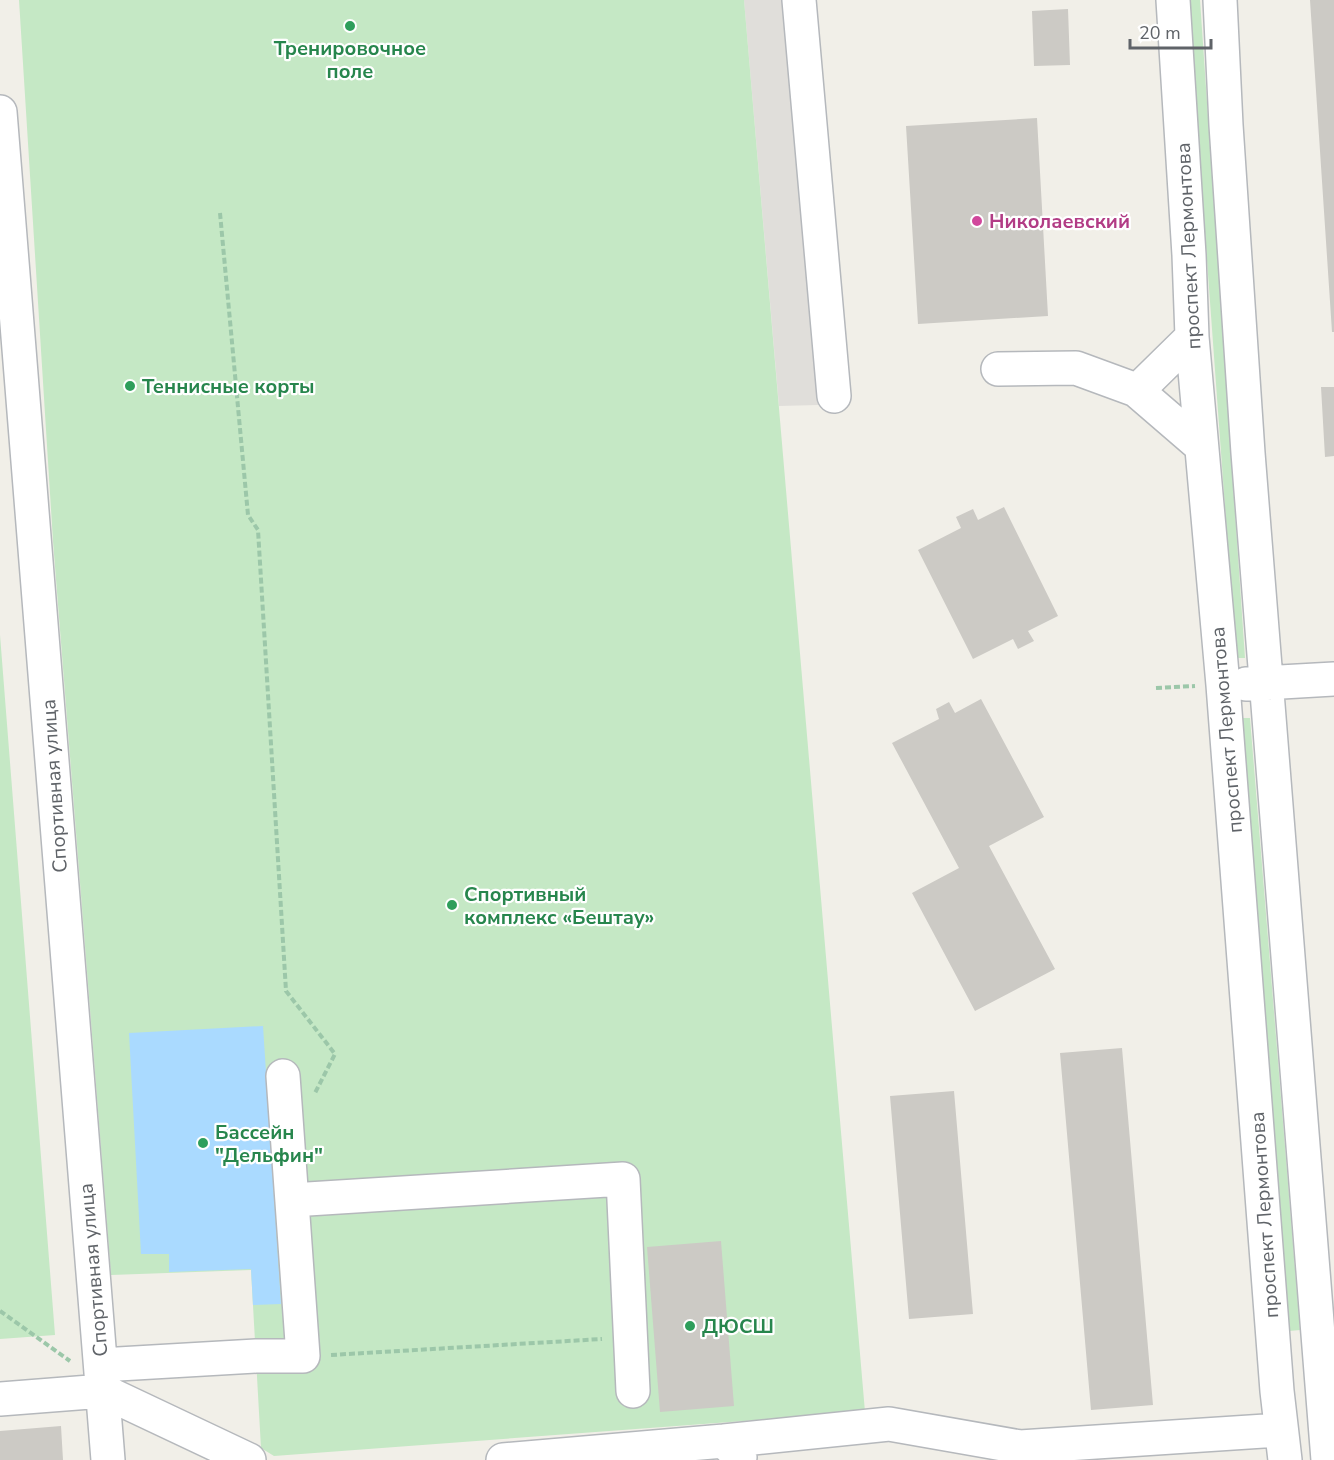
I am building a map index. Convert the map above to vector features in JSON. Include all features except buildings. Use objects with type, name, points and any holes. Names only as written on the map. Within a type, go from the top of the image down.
[{"type":"street","points":[[799,0],[834,396]]},
{"type":"street","name":"проспект Лермонтова","points":[[1173,0],[1192,337],[1223,685],[1283,1445]]},
{"type":"street","points":[[1220,0],[1246,429],[1328,1378],[1328,1460]]},
{"type":"street","name":"Спортивная улица","points":[[0,111],[94,1374],[108,1460]]},
{"type":"street","points":[[1137,391],[1192,337]]},
{"type":"street","points":[[998,369],[1074,359],[1137,391],[1201,446]]},
{"type":"street","points":[[1223,685],[1334,679]]},
{"type":"street","points":[[0,1398],[94,1374],[256,1356],[303,1356],[283,1076]]},
{"type":"street","points":[[292,1200],[623,1179],[633,1391]]},
{"type":"street","points":[[94,1374],[249,1460]]},
{"type":"street","points":[[1277,1379],[1328,1378]]},
{"type":"street","points":[[503,1460],[734,1450],[890,1424],[1020,1447],[1283,1445]]},
{"type":"path","points":[[220,213],[248,515],[258,530],[286,991],[335,1054],[314,1096]]},
{"type":"path","points":[[1156,688],[1223,685]]},
{"type":"path","points":[[0,1311],[94,1374]]},
{"type":"path","points":[[357,1353],[630,1338]]},
{"type":"shaded area","points":[[744,0],[784,0],[818,405],[779,406]]},
{"type":"green space","name":"Спортивный комплекс «Бештау»","points":[[19,0],[744,0],[865,1412],[274,1456],[261,1448],[251,1270],[111,1275],[53,541]]},
{"type":"green space","points":[[1188,0],[1200,0],[1245,658],[1236,658]]},
{"type":"green space","points":[[0,635],[55,1335],[0,1339]]},
{"type":"green space","points":[[1240,718],[1250,718],[1300,1330],[1289,1331]]},
{"type":"water","name":"Бассейн \"Дельфин\"","points":[[263,1026],[281,1304],[253,1305],[251,1269],[169,1272],[169,1254],[141,1254],[129,1033]]},
{"type":"place","name":"Тренировочное поле","points":[[350,26]]},
{"type":"place","name":"Николаевский","points":[[977,221]]},
{"type":"place","name":"Теннисные корты","points":[[130,386]]},
{"type":"place","name":"Спортивный комплекс «Бештау»","points":[[452,905]]},
{"type":"place","name":"Бассейн \"Дельфин\"","points":[[203,1143]]},
{"type":"place","name":"ДЮСШ","points":[[690,1326]]}]
